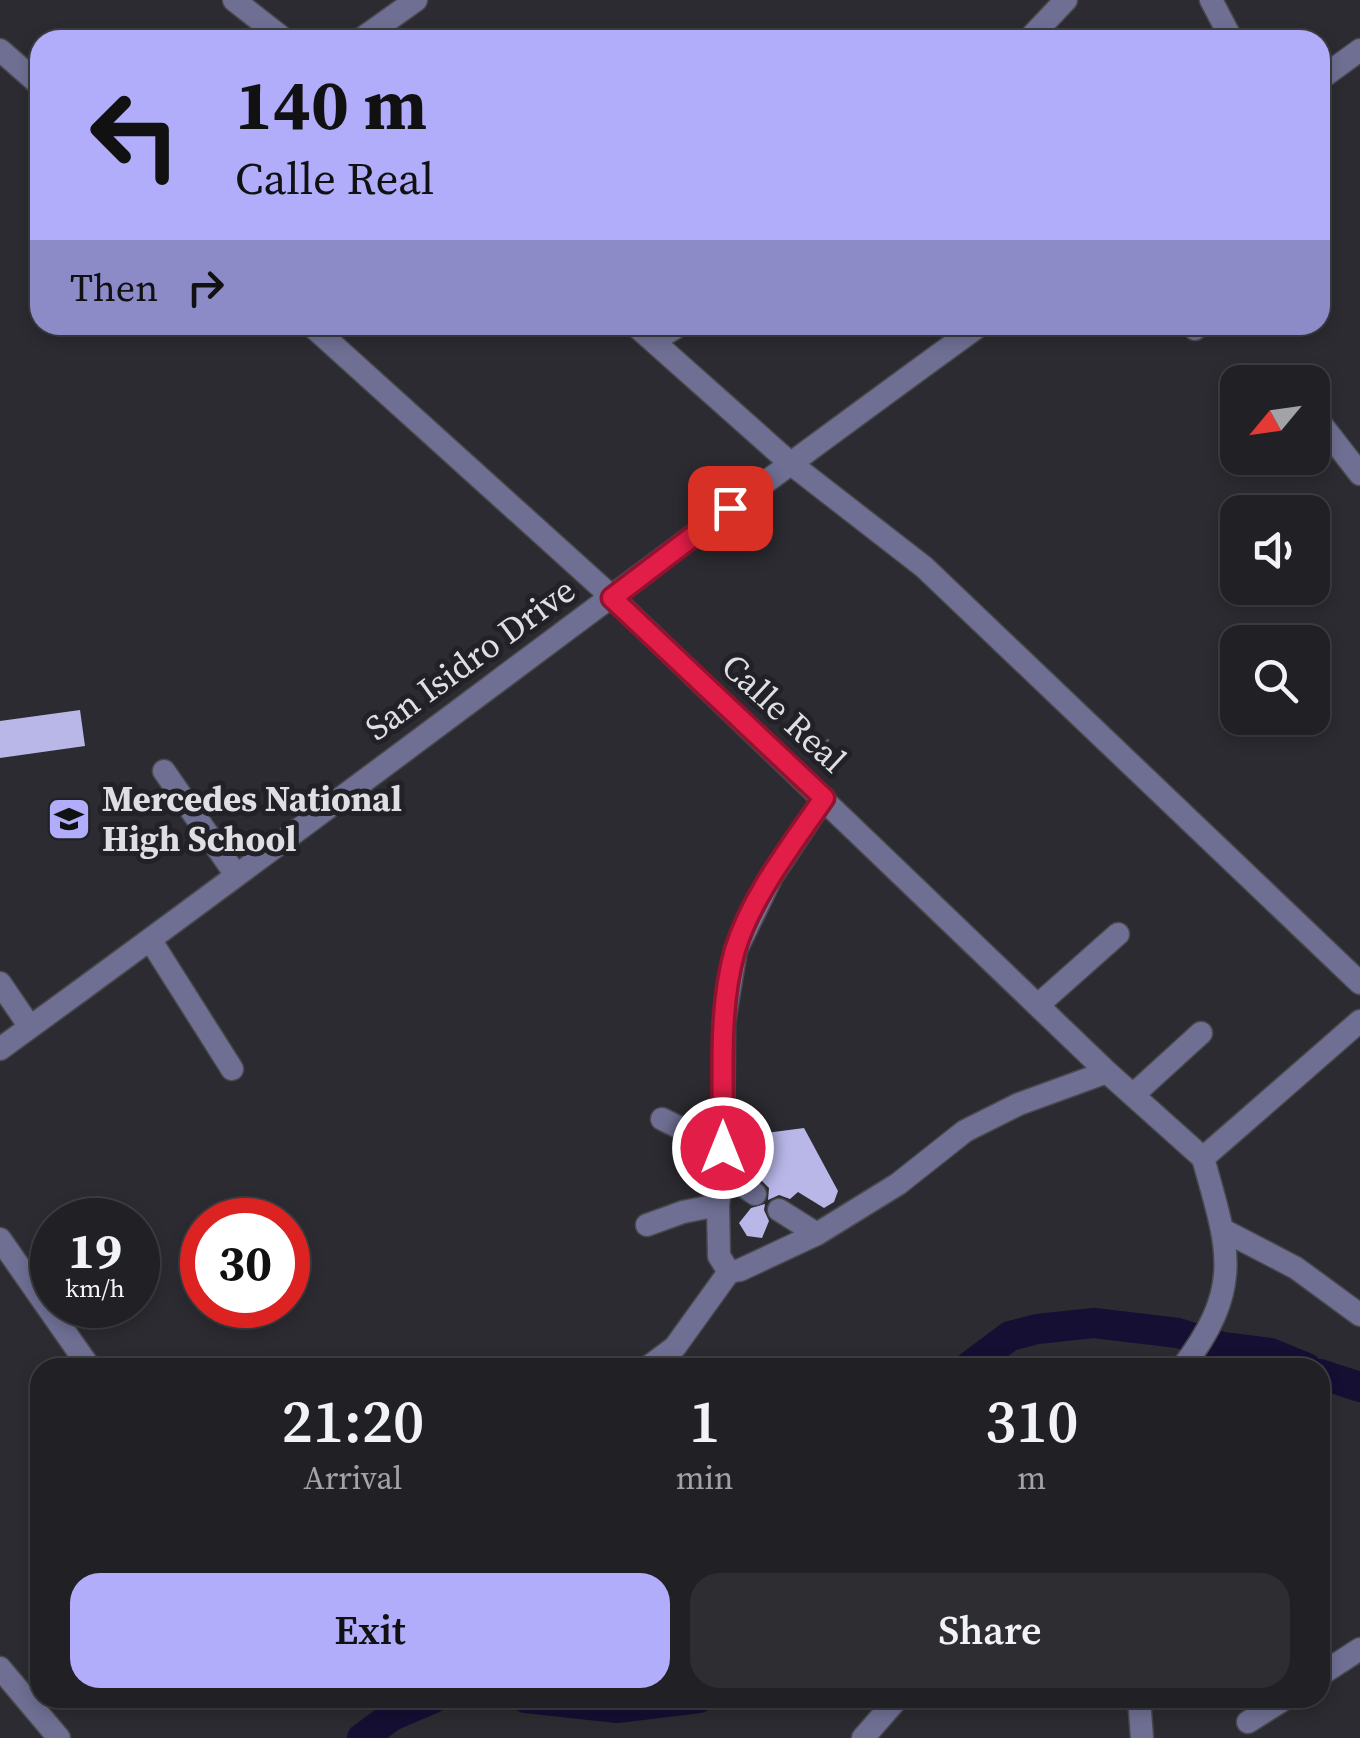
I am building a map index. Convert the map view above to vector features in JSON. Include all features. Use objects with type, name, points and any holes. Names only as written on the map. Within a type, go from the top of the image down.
[{"type":"street","points":[[234,0],[272,30]]},
{"type":"street","points":[[374,30],[416,0]]},
{"type":"street","points":[[1038,30],[1066,0]]},
{"type":"street","points":[[1211,0],[1227,30]]},
{"type":"street","points":[[0,50],[30,76]]},
{"type":"street","points":[[1330,71],[1360,50]]},
{"type":"street","name":"Calle Real","points":[[322,335],[612,598],[1107,1072],[1202,1158]]},
{"type":"street","points":[[646,335],[790,462],[924,566],[1360,983]]},
{"type":"street","name":"San Isidro Drive","points":[[0,1049],[966,335]]},
{"type":"street","points":[[1330,436],[1360,474]]},
{"type":"street","points":[[164,771],[236,876]]},
{"type":"street","points":[[729,1272],[718,1256],[718,1205],[723,1172],[724,1022],[736,950],[772,876],[824,798]]},
{"type":"street","points":[[1038,1005],[1118,934]]},
{"type":"street","points":[[151,941],[232,1069]]},
{"type":"street","points":[[0,984],[30,1027]]},
{"type":"street","points":[[1188,1358],[1214,1316],[1228,1269],[1223,1230],[1202,1158],[1360,1021]]},
{"type":"street","points":[[1134,1096],[1202,1034]]},
{"type":"street","points":[[660,1358],[675,1347],[729,1272],[817,1234],[898,1184],[966,1132],[1019,1104],[1107,1072]]},
{"type":"street","points":[[662,1119],[723,1148]]},
{"type":"street","points":[[723,1172],[756,1194]]},
{"type":"street","points":[[646,1225],[718,1205]]},
{"type":"street","points":[[779,1210],[817,1234]]},
{"type":"street","points":[[1223,1230],[1296,1268],[1360,1315]]},
{"type":"street","points":[[0,1239],[83,1358]]},
{"type":"street","points":[[1330,1668],[1360,1649]]},
{"type":"street","points":[[0,1668],[30,1704]]},
{"type":"street","points":[[34,1708],[59,1738]]},
{"type":"street","points":[[863,1738],[889,1708]]},
{"type":"street","points":[[1140,1708],[1142,1738]]},
{"type":"street","points":[[1248,1722],[1270,1708]]},
{"type":"path","points":[[798,774],[830,738]]},
{"type":"building","points":[[80,710],[85,746],[0,758],[0,721]]},
{"type":"building","points":[[804,1128],[838,1191],[834,1202],[824,1208],[798,1192],[790,1199],[779,1195],[768,1200],[769,1188],[760,1179],[762,1171],[740,1157],[738,1146],[743,1136]]},
{"type":"building","points":[[765,1204],[769,1221],[762,1238],[747,1236],[739,1223],[751,1208]]},
{"type":"waterway","points":[[980,1358],[1010,1336],[1094,1323],[1178,1333],[1223,1347],[1283,1358]]},
{"type":"waterway","points":[[1330,1377],[1360,1387]]},
{"type":"waterway","points":[[362,1738],[411,1708]]},
{"type":"place","name":"Mercedes National High School","points":[[69,819]]},
{"type":"route","points":[[723,1148],[724,1022],[736,950],[772,876],[824,798],[612,598],[730,508]]}]
